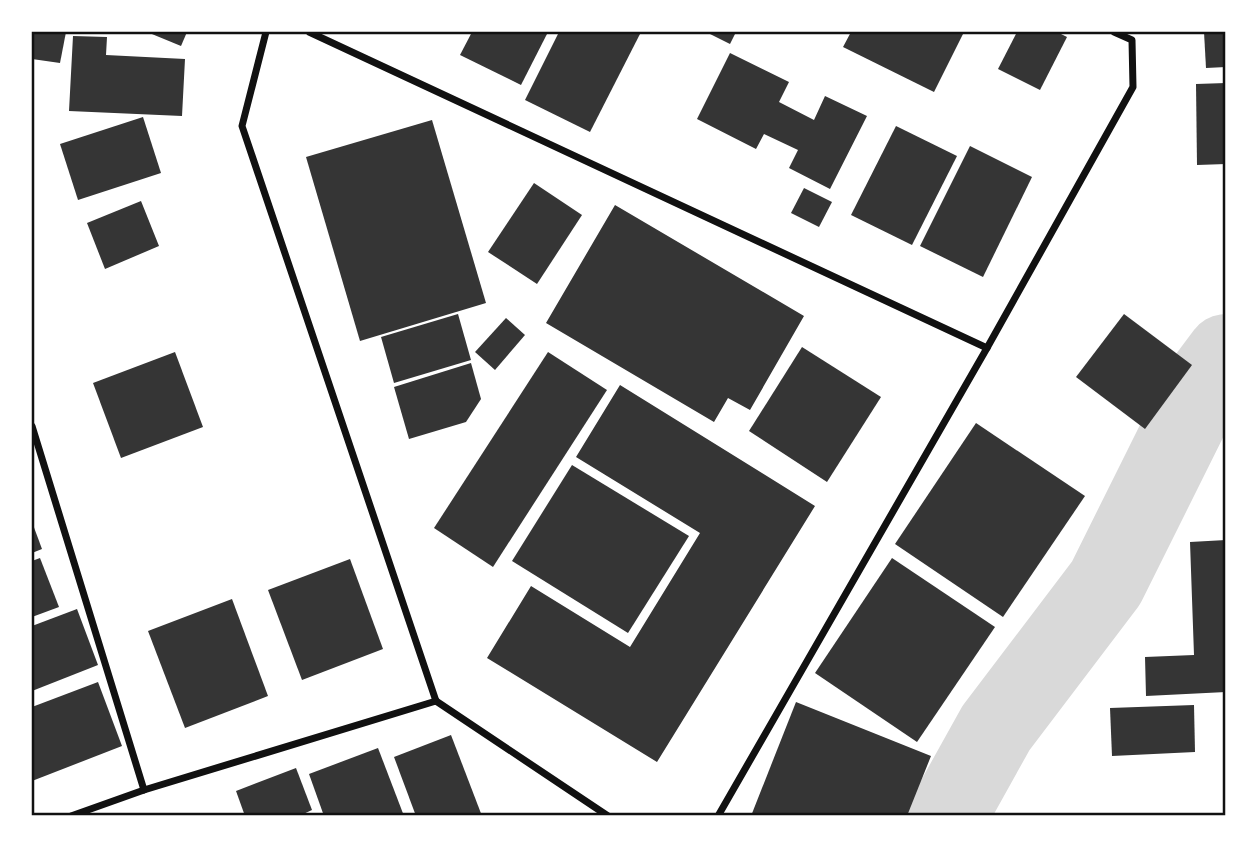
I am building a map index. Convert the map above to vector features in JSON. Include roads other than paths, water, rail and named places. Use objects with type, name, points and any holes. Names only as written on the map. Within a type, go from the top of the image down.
[{"type":"street","points":[[266,32],[242,126],[436,701],[608,816]]},
{"type":"street","points":[[309,32],[987,348]]},
{"type":"street","points":[[718,816],[987,348],[1133,87],[1132,40],[1114,32]]},
{"type":"street","points":[[32,426],[144,790]]},
{"type":"street","points":[[71,816],[144,790],[436,701]]},
{"type":"waterway","points":[[947,816],[996,728],[1106,583],[1208,378],[1226,354]]}]
